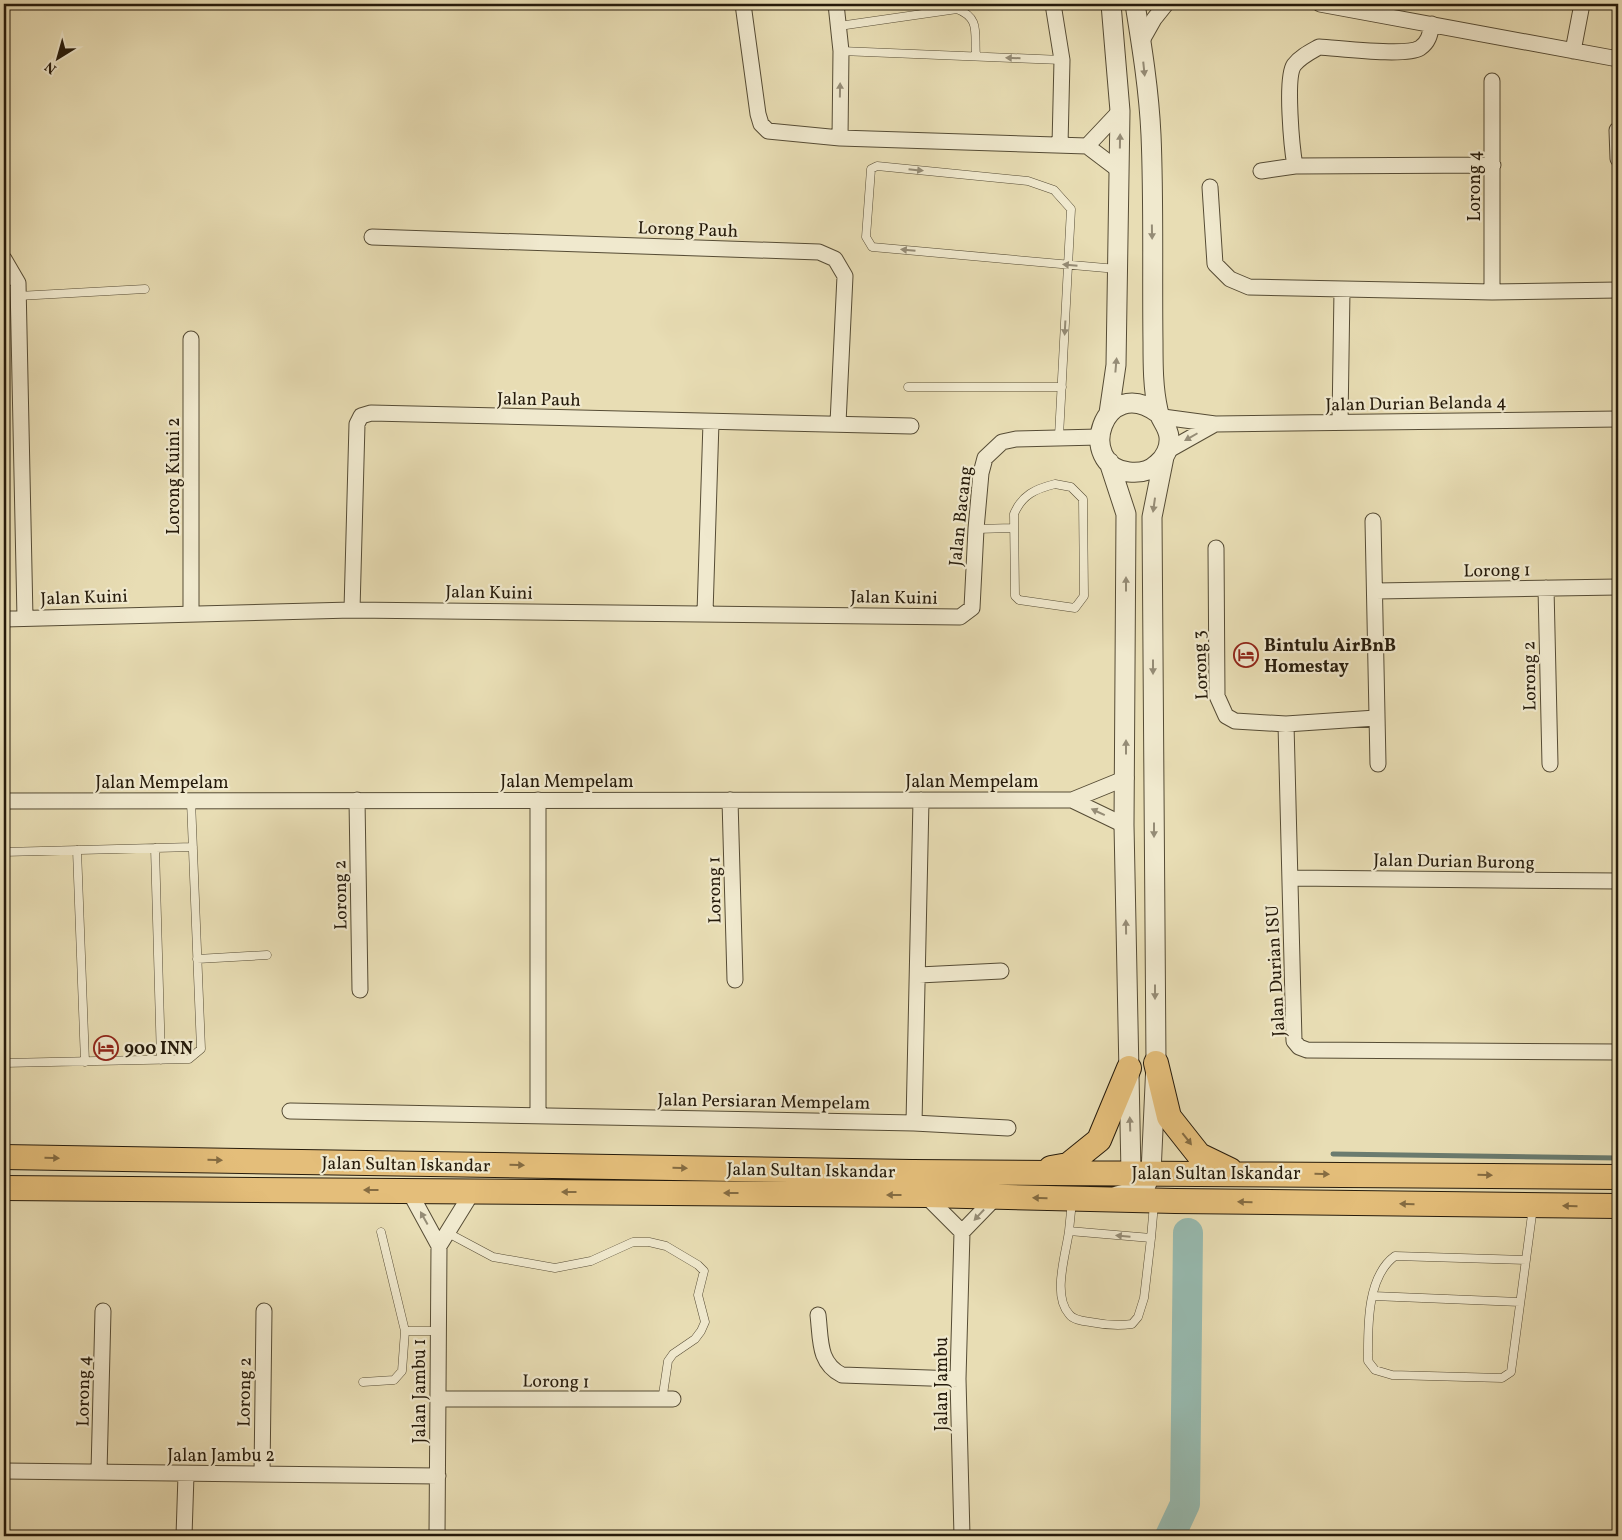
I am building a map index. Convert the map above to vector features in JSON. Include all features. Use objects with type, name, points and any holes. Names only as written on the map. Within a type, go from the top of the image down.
[{"type":"main road","points":[[1156,1063],[1169,1116],[1199,1156],[1237,1173]]},
{"type":"main road","points":[[1024,1172],[1068,1165],[1099,1140],[1128,1068]]},
{"type":"main road","name":"Jalan Sultan Iskandar","points":[[4,1157],[1024,1172],[1150,1187],[1237,1173],[1618,1177]]},
{"type":"main road","points":[[4,1188],[925,1195],[1106,1199],[1150,1187],[1533,1205],[1618,1206]]},
{"type":"street","points":[[743,4],[758,114],[764,128],[768,131],[840,138],[1087,146],[1120,171]]},
{"type":"street","points":[[836,4],[841,51],[840,138]]},
{"type":"street","points":[[1053,4],[1062,60],[1060,145]]},
{"type":"street","points":[[1109,413],[1116,365],[1120,171],[1120,111],[1110,4]]},
{"type":"street","points":[[1136,4],[1151,134],[1153,369],[1161,415],[1168,428],[1169,440],[1152,517],[1156,1063],[1150,1187]]},
{"type":"street","points":[[1141,42],[1166,4]]},
{"type":"street","points":[[1320,4],[1381,9],[1432,24],[1618,59]]},
{"type":"street","points":[[1573,51],[1582,4]]},
{"type":"street","points":[[1295,166],[1292,148],[1290,80],[1293,66],[1307,53],[1319,47],[1405,52],[1419,48],[1428,40],[1432,24]]},
{"type":"street","name":"Lorong 4","points":[[1492,81],[1494,165],[1492,292]]},
{"type":"street","points":[[1087,146],[1120,111]]},
{"type":"street","points":[[1617,130],[1618,159]]},
{"type":"street","points":[[1261,172],[1295,166],[1494,165]]},
{"type":"street","points":[[1210,187],[1215,264],[1230,279],[1249,287],[1492,292],[1618,290]]},
{"type":"street","name":"Lorong Pauh","points":[[372,237],[819,252],[835,259],[845,276],[838,423]]},
{"type":"street","points":[[4,259],[18,283],[24,618]]},
{"type":"street","points":[[1340,422],[1342,290]]},
{"type":"street","name":"Lorong Kuini 2","points":[[191,612],[192,339]]},
{"type":"street","points":[[1150,1187],[1128,1068],[1124,824],[1126,778],[1126,514],[1109,462],[1100,446],[1099,437],[1104,420],[1109,413],[1123,405],[1139,403],[1161,415]]},
{"type":"street","name":"Jalan Pauh","points":[[352,610],[357,424],[361,416],[371,413],[910,426]]},
{"type":"street","name":"Jalan Durian Belanda 4","points":[[1161,415],[1215,424],[1618,419]]},
{"type":"street","points":[[706,613],[711,422]]},
{"type":"street","points":[[1109,462],[1122,470],[1138,472],[1157,465],[1165,454],[1215,424]]},
{"type":"street","name":"Jalan Bacang","points":[[972,608],[976,529],[981,473],[985,458],[1002,442],[1016,439],[1060,436],[1099,437]]},
{"type":"street","points":[[1373,520],[1376,591],[1378,764]]},
{"type":"street","name":"Lorong 3","points":[[1216,548],[1217,696],[1226,716],[1235,721],[1286,724],[1376,718]]},
{"type":"street","name":"Lorong 1","points":[[1376,591],[1618,587]]},
{"type":"street","name":"Lorong 2","points":[[1546,588],[1550,764]]},
{"type":"street","name":"Jalan Kuini","points":[[4,619],[191,612],[352,610],[960,617],[972,608]]},
{"type":"street","name":"Jalan Durian ISU","points":[[1286,724],[1294,1042],[1299,1047],[1307,1050],[1618,1052]]},
{"type":"street","points":[[1072,800],[1126,778]]},
{"type":"street","name":"Lorong 2","points":[[357,800],[360,990]]},
{"type":"street","points":[[538,800],[538,1114]]},
{"type":"street","name":"Lorong 1","points":[[730,800],[735,980]]},
{"type":"street","points":[[914,1123],[922,800]]},
{"type":"street","name":"Jalan Mempelam","points":[[4,801],[1072,800],[1124,824]]},
{"type":"street","name":"Jalan Durian Burong","points":[[1290,878],[1618,881]]},
{"type":"street","points":[[918,975],[1001,971]]},
{"type":"street","name":"Jalan Persiaran Mempelam","points":[[290,1111],[538,1114],[914,1123],[1008,1128]]},
{"type":"street","points":[[409,1191],[439,1246],[473,1191]]},
{"type":"street","points":[[925,1195],[962,1232],[995,1198]]},
{"type":"street","name":"Jalan Jambu","points":[[962,1232],[958,1379],[962,1536]]},
{"type":"street","name":"Jalan Jambu 1","points":[[437,1536],[439,1246]]},
{"type":"street","name":"Lorong 4","points":[[99,1472],[103,1311]]},
{"type":"street","name":"Lorong 2","points":[[262,1474],[264,1311]]},
{"type":"street","points":[[818,1315],[823,1355],[830,1369],[842,1375],[958,1379]]},
{"type":"street","name":"Lorong 1","points":[[438,1399],[668,1400]]},
{"type":"street","name":"Jalan Jambu 2","points":[[4,1471],[438,1476]]},
{"type":"street","points":[[184,1536],[186,1474]]},
{"type":"lane","points":[[839,26],[957,9],[968,13],[974,22],[976,56]]},
{"type":"lane","points":[[841,51],[1062,60]]},
{"type":"lane","points":[[1060,436],[1069,264],[1071,209],[1054,190],[1028,181],[877,166],[871,169],[866,237],[872,247],[1069,264],[1119,269]]},
{"type":"lane","points":[[18,296],[146,289]]},
{"type":"lane","points":[[908,387],[1062,387]]},
{"type":"lane","points":[[1055,484],[1071,487],[1083,499],[1084,596],[1075,608],[1019,600],[1014,596],[1013,528],[1016,508],[1034,489],[1055,484]]},
{"type":"lane","points":[[976,529],[1013,528]]},
{"type":"lane","points":[[4,1053],[4,1063],[85,1062],[189,1059],[201,1049],[191,801]]},
{"type":"lane","points":[[4,852],[193,847]]},
{"type":"lane","points":[[155,848],[161,1060]]},
{"type":"lane","points":[[77,850],[85,1062]]},
{"type":"lane","points":[[197,959],[267,955]]},
{"type":"lane","points":[[1072,1198],[1070,1231],[1060,1283],[1063,1305],[1069,1316],[1078,1320],[1116,1326],[1132,1324],[1141,1310],[1151,1238],[1150,1187]]},
{"type":"lane","points":[[1526,1260],[1395,1256],[1385,1263],[1369,1310],[1368,1361],[1375,1370],[1392,1375],[1502,1378],[1511,1372],[1514,1360],[1533,1205]]},
{"type":"lane","points":[[1070,1231],[1151,1238]]},
{"type":"lane","points":[[363,1382],[394,1380],[402,1372],[406,1331],[381,1232]]},
{"type":"lane","points":[[448,1233],[493,1257],[555,1268],[591,1261],[633,1242],[649,1242],[666,1246],[698,1265],[704,1272],[698,1295],[705,1322],[701,1332],[695,1339],[673,1354],[668,1361],[668,1400]]},
{"type":"lane","points":[[1373,1296],[1520,1302]]},
{"type":"lane","points":[[406,1331],[438,1331]]},
{"type":"waterway","points":[[1333,1154],[1618,1158]]},
{"type":"waterway","points":[[1170,1536],[1185,1504],[1188,1233]]},
{"type":"place","name":"Bintulu AirBnB Homestay","points":[[1246,655]]},
{"type":"place","name":"900 INN","points":[[106,1048]]}]
